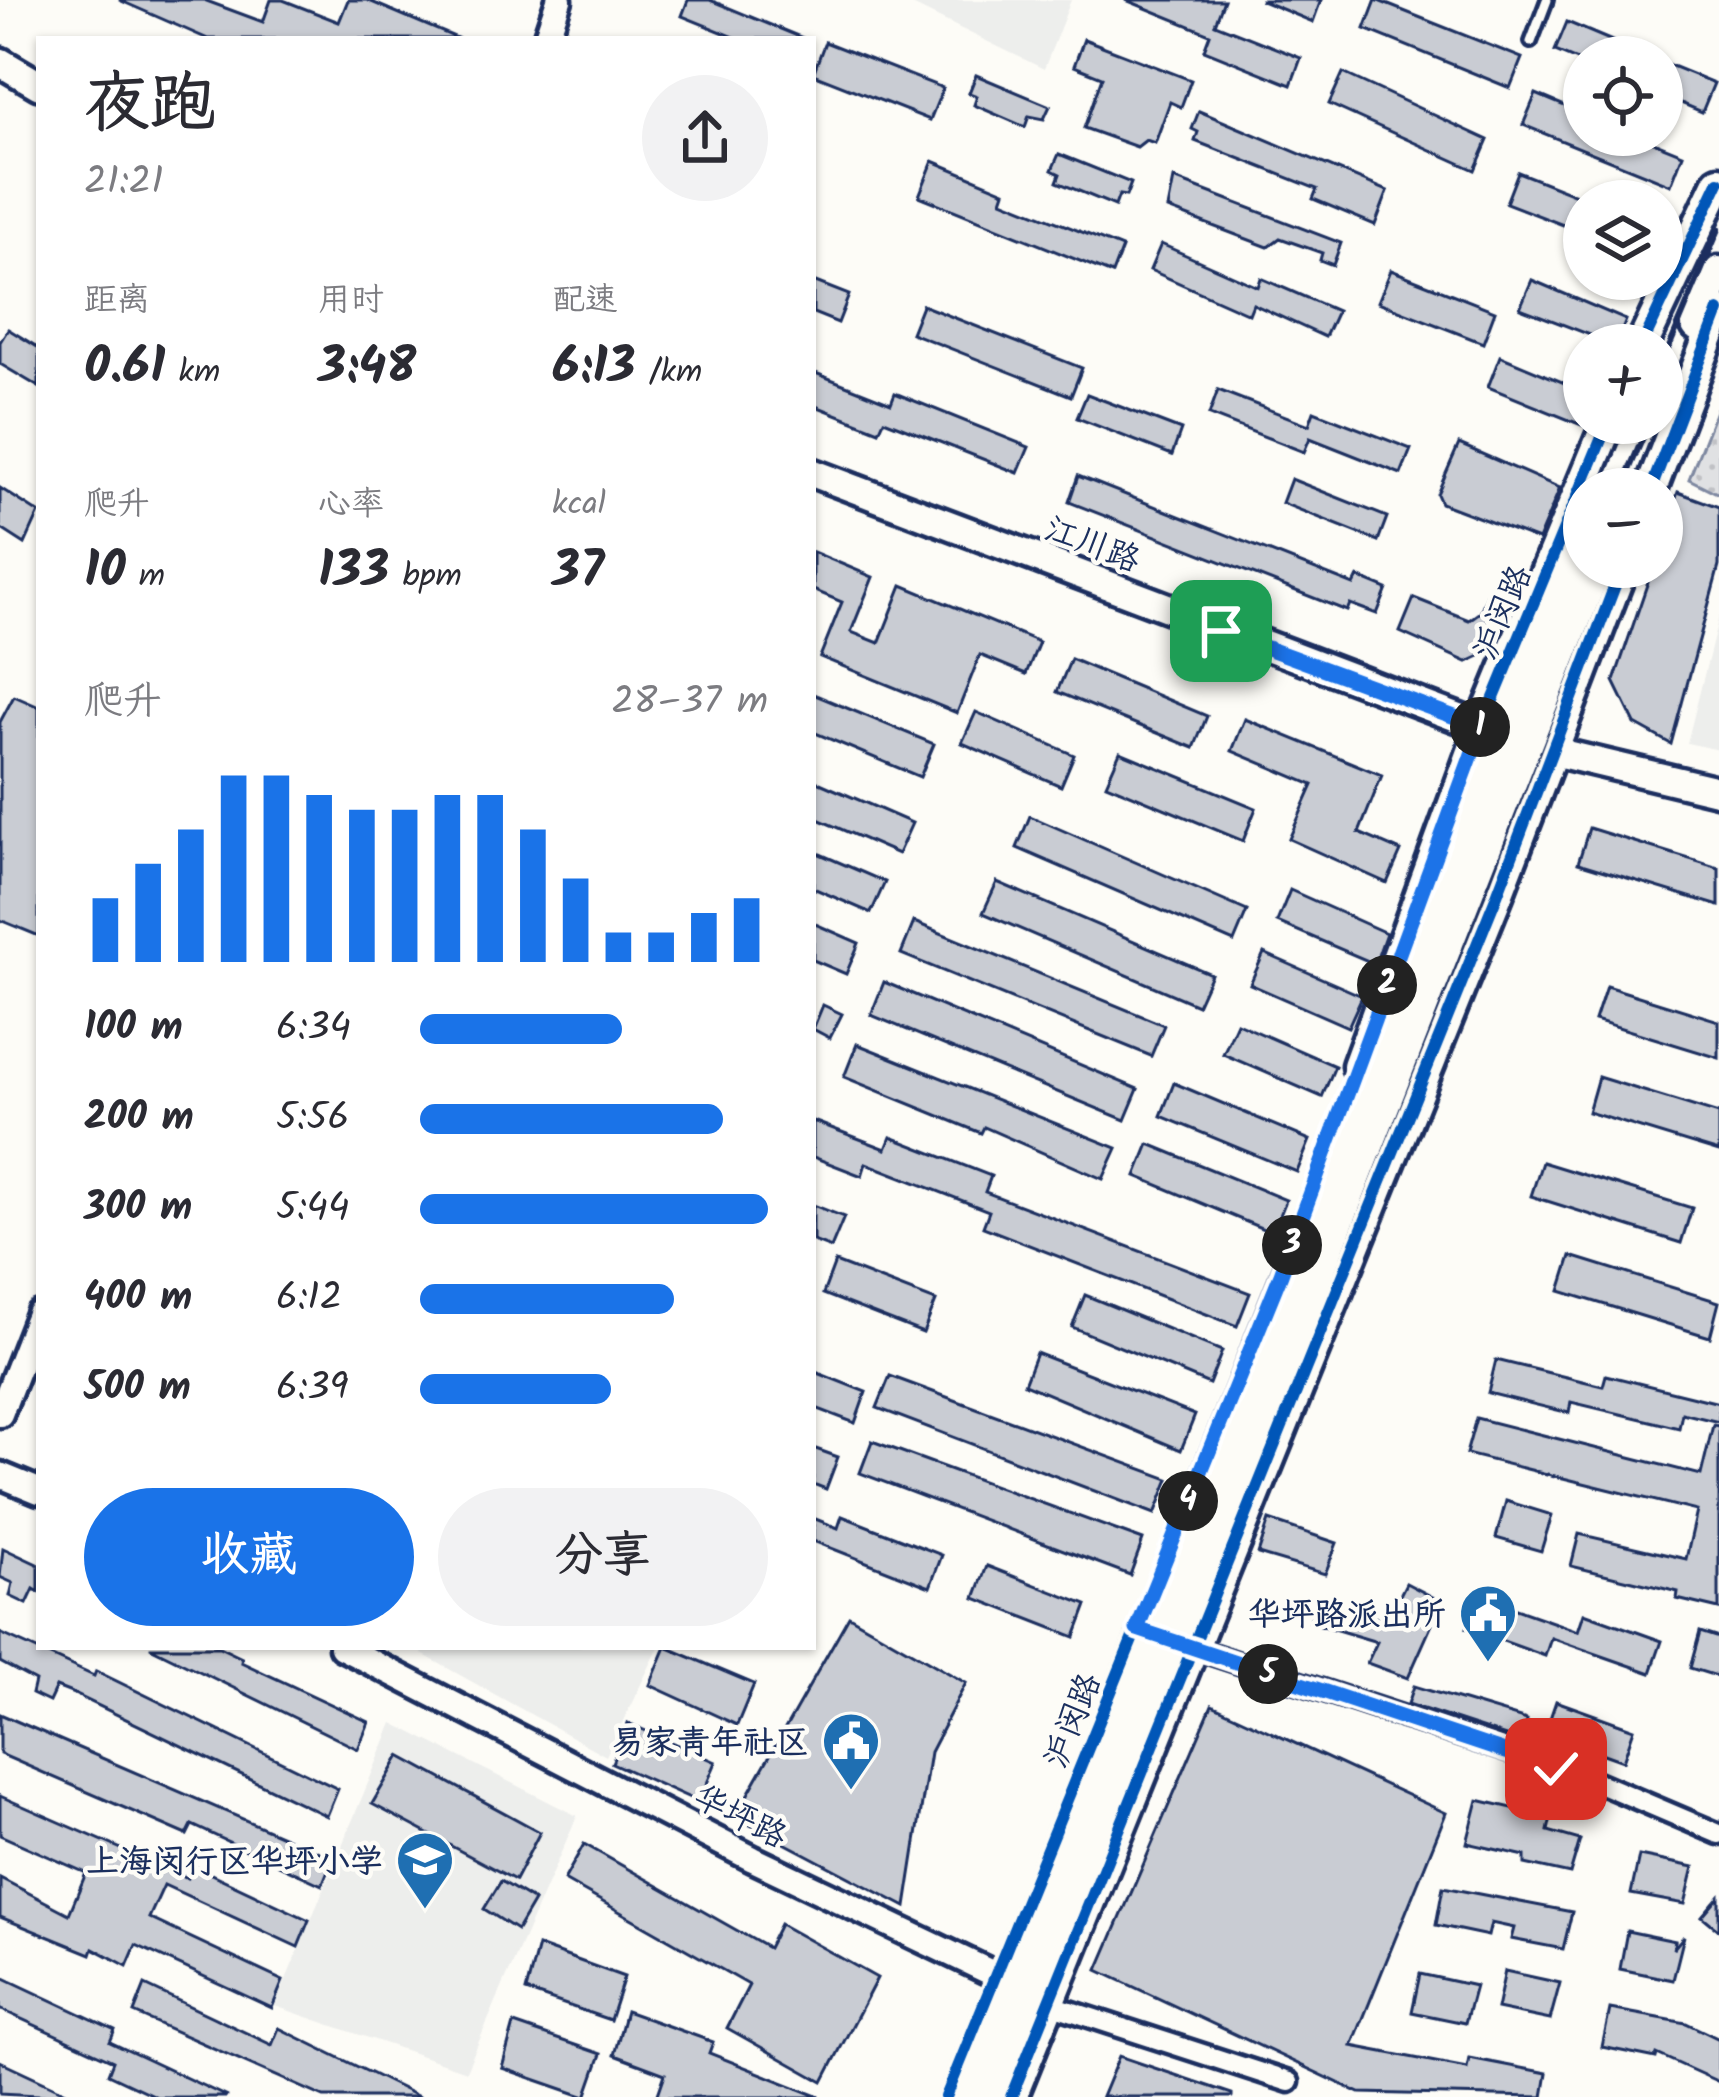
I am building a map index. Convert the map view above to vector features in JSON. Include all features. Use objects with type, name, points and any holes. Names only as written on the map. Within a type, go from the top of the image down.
[{"type":"main road","points":[[0,62],[36,83]]},
{"type":"main road","points":[[1652,324],[1719,182]]},
{"type":"main road","points":[[1673,324],[1719,218]]},
{"type":"main road","points":[[1683,358],[1719,272]]},
{"type":"main road","points":[[1659,468],[1719,311]]},
{"type":"main road","name":"沪闵路","points":[[946,2097],[1281,1274],[1482,727],[1599,444]]},
{"type":"main road","name":"江川路","points":[[816,474],[1482,727],[1551,751],[1719,791]]},
{"type":"main road","points":[[960,2097],[1564,588]]},
{"type":"main road","points":[[986,2097],[1206,1557],[1588,588]]},
{"type":"main road","points":[[1011,2097],[1497,895],[1614,588]]},
{"type":"street","points":[[547,36],[559,0]]},
{"type":"street","points":[[0,1414],[36,1322]]},
{"type":"street","points":[[0,1475],[36,1491]]},
{"type":"street","points":[[1137,1629],[1578,1774],[1719,1834]]},
{"type":"street","name":"华坪路","points":[[348,1650],[772,1868],[998,1973],[1048,2004]]},
{"type":"street","points":[[1048,2004],[1289,2082]]},
{"type":"lane","points":[[1531,42],[1547,0]]},
{"type":"shaded area","points":[[902,0],[1071,0],[1044,69]]},
{"type":"shaded area","points":[[1719,403],[1719,494],[1689,479]]},
{"type":"shaded area","points":[[1719,616],[1719,750],[1687,743]]},
{"type":"shaded area","points":[[423,1650],[658,1650],[606,1756],[422,1654]]},
{"type":"shaded area","name":"上海闵行区华坪小学","points":[[393,1723],[577,1816],[466,2071],[275,2006]]},
{"type":"building","points":[[119,0],[204,0],[263,22],[271,0],[283,0],[339,22],[348,0],[367,0],[452,36],[201,36]]},
{"type":"building","points":[[688,0],[710,0],[798,36],[732,36],[682,16]]},
{"type":"building","points":[[1126,0],[1224,0],[1215,24],[1301,58],[1291,85],[1204,50],[1210,34]]},
{"type":"building","points":[[1260,0],[1321,0],[1313,22]]},
{"type":"building","points":[[1376,0],[1522,58],[1510,88],[1365,29]]},
{"type":"building","points":[[1567,22],[1600,36],[1563,36],[1563,54],[1555,51]]},
{"type":"building","points":[[1084,39],[1191,80],[1181,107],[1170,102],[1155,143],[1146,140],[1137,147],[1084,128],[1102,77],[1074,66]]},
{"type":"building","points":[[825,42],[943,88],[930,120],[816,75]]},
{"type":"building","points":[[1683,70],[1714,83],[1702,112],[1683,104]]},
{"type":"building","points":[[1343,73],[1488,140],[1475,170],[1329,104]]},
{"type":"building","points":[[976,75],[1050,106],[1044,119],[1029,116],[1025,127],[974,105],[977,96],[969,93]]},
{"type":"building","points":[[1536,94],[1563,105],[1563,141],[1523,125]]},
{"type":"building","points":[[1199,111],[1388,191],[1375,225],[1313,199],[1317,189],[1195,141],[1198,132],[1192,129]]},
{"type":"building","points":[[1059,154],[1131,183],[1126,196],[1119,195],[1115,206],[1057,182],[1060,174],[1052,170]]},
{"type":"building","points":[[1599,156],[1682,156],[1673,180],[1659,180]]},
{"type":"building","points":[[933,161],[1005,191],[1002,200],[1122,248],[1112,274],[919,196]]},
{"type":"building","points":[[1518,172],[1563,190],[1563,225],[1506,203]]},
{"type":"building","points":[[1174,179],[1341,243],[1333,265],[1320,260],[1322,253],[1280,238],[1268,247],[1168,209]]},
{"type":"building","points":[[1161,244],[1258,287],[1261,278],[1337,311],[1325,337],[1253,304],[1249,314],[1150,270]]},
{"type":"building","points":[[1391,270],[1495,311],[1483,343],[1378,302]]},
{"type":"building","points":[[1532,280],[1563,293],[1563,300],[1579,300],[1626,320],[1624,324],[1563,325],[1520,308]]},
{"type":"building","points":[[816,282],[849,295],[838,323],[816,314]]},
{"type":"building","points":[[922,305],[1082,368],[1071,396],[911,333]]},
{"type":"building","points":[[8,329],[36,346],[36,385],[0,364],[0,342]]},
{"type":"building","points":[[1500,356],[1563,382],[1563,417],[1488,387]]},
{"type":"building","points":[[816,373],[891,403],[895,393],[1029,447],[1018,473],[884,420],[879,431],[816,406]]},
{"type":"building","points":[[1218,390],[1309,425],[1314,411],[1411,449],[1401,474],[1310,438],[1304,452],[1209,415]]},
{"type":"building","points":[[1087,394],[1181,430],[1172,455],[1077,418]]},
{"type":"building","points":[[1459,444],[1560,488],[1538,540],[1441,503],[1437,494]]},
{"type":"building","points":[[1078,476],[1354,585],[1358,577],[1387,589],[1377,614],[1350,604],[1347,611],[1069,502]]},
{"type":"building","points":[[1291,479],[1387,517],[1378,541],[1282,503]]},
{"type":"building","points":[[0,488],[36,511],[36,520],[25,544],[0,528]]},
{"type":"building","points":[[1683,494],[1719,507],[1719,566],[1671,744],[1635,724],[1614,681],[1646,588],[1683,588]]},
{"type":"building","points":[[816,553],[873,577],[851,632],[879,643],[902,585],[1039,642],[1026,674],[980,655],[957,713],[820,657],[842,602],[816,591]]},
{"type":"building","points":[[1487,595],[1512,604],[1493,650],[1467,662],[1400,632],[1414,598],[1469,620],[1480,612]]},
{"type":"building","points":[[1071,659],[1207,716],[1194,748],[1057,692]]},
{"type":"building","points":[[816,695],[934,744],[920,777],[816,733]]},
{"type":"building","points":[[14,696],[36,706],[36,935],[0,920],[0,722]]},
{"type":"building","points":[[976,712],[1074,755],[1061,786],[962,743]]},
{"type":"building","points":[[1245,719],[1382,775],[1359,833],[1401,851],[1387,883],[1289,839],[1313,785],[1232,751]]},
{"type":"building","points":[[1120,752],[1256,808],[1243,841],[1106,784]]},
{"type":"building","points":[[816,781],[912,823],[898,854],[816,818]]},
{"type":"building","points":[[1030,816],[1247,911],[1234,942],[1017,848]]},
{"type":"building","points":[[1589,828],[1719,868],[1719,906],[1578,863]]},
{"type":"building","points":[[816,852],[885,882],[871,913],[816,889]]},
{"type":"building","points":[[997,882],[1211,974],[1197,1005],[983,913]]},
{"type":"building","points":[[1290,890],[1386,933],[1375,964],[1277,922]]},
{"type":"building","points":[[914,922],[1164,1025],[1151,1056],[901,954]]},
{"type":"building","points":[[816,924],[859,943],[846,974],[816,961]]},
{"type":"building","points":[[1264,953],[1362,996],[1348,1027],[1250,984]]},
{"type":"building","points":[[884,982],[1138,1089],[1125,1120],[871,1015]]},
{"type":"building","points":[[1606,986],[1719,1021],[1719,1058],[1595,1020]]},
{"type":"building","points":[[823,1005],[842,1014],[830,1038],[816,1031]]},
{"type":"building","points":[[1237,1023],[1335,1066],[1322,1097],[1223,1054]]},
{"type":"building","points":[[857,1044],[1117,1148],[1103,1179],[984,1127],[981,1133],[844,1077]]},
{"type":"building","points":[[1598,1077],[1719,1114],[1719,1152],[1588,1112]]},
{"type":"building","points":[[1174,1083],[1310,1140],[1297,1172],[1161,1116]]},
{"type":"building","points":[[816,1122],[886,1149],[891,1137],[991,1176],[985,1192],[1250,1293],[1237,1326],[983,1227],[989,1211],[866,1163],[862,1176],[816,1158]]},
{"type":"building","points":[[1149,1144],[1286,1200],[1273,1233],[1136,1176]]},
{"type":"building","points":[[1542,1162],[1692,1208],[1681,1243],[1531,1196]]},
{"type":"building","points":[[816,1206],[844,1217],[831,1248],[816,1242]]},
{"type":"building","points":[[1571,1256],[1719,1302],[1710,1337],[1560,1291]]},
{"type":"building","points":[[835,1262],[936,1301],[923,1333],[823,1294]]},
{"type":"building","points":[[1085,1295],[1222,1351],[1209,1384],[1072,1327]]},
{"type":"building","points":[[1036,1353],[1195,1415],[1181,1450],[1024,1384]]},
{"type":"building","points":[[1496,1360],[1603,1386],[1606,1375],[1719,1403],[1719,1422],[1682,1413],[1679,1428],[1571,1402],[1569,1413],[1488,1393]]},
{"type":"building","points":[[816,1372],[866,1392],[855,1423],[816,1408]]},
{"type":"building","points":[[890,1376],[1169,1479],[1155,1514],[877,1408]]},
{"type":"building","points":[[1476,1418],[1701,1475],[1713,1425],[1719,1426],[1719,1609],[1677,1599],[1678,1592],[1571,1566],[1579,1534],[1686,1559],[1697,1511],[1466,1454]]},
{"type":"building","points":[[872,1441],[1143,1540],[1130,1575],[860,1473]]},
{"type":"building","points":[[816,1449],[838,1457],[826,1489],[816,1485]]},
{"type":"building","points":[[1506,1501],[1552,1515],[1541,1551],[1496,1538]]},
{"type":"building","points":[[842,1516],[942,1555],[930,1587],[816,1542],[816,1519],[838,1528]]},
{"type":"building","points":[[1269,1520],[1337,1543],[1325,1574],[1258,1554]]},
{"type":"building","points":[[3,1548],[36,1564],[36,1590],[27,1604],[10,1596],[13,1583],[0,1577]]},
{"type":"building","points":[[987,1566],[1087,1605],[1075,1637],[975,1598]]},
{"type":"building","points":[[1406,1583],[1442,1602],[1408,1678],[1367,1663],[1377,1642],[1310,1622],[1316,1599],[1387,1621]]},
{"type":"building","points":[[1479,1596],[1578,1631],[1584,1613],[1662,1641],[1651,1673],[1551,1638],[1545,1656],[1467,1628]]},
{"type":"building","points":[[849,1616],[966,1683],[930,1752],[906,1907],[735,1817]]},
{"type":"building","points":[[1700,1632],[1719,1638],[1719,1677],[1690,1668]]},
{"type":"building","points":[[0,1633],[94,1676],[96,1671],[338,1789],[327,1816],[74,1694],[56,1687],[49,1702],[32,1694],[35,1681],[0,1662]]},
{"type":"building","points":[[156,1650],[225,1650],[242,1658],[241,1662],[369,1722],[358,1749]]},
{"type":"building","points":[[665,1650],[754,1684],[737,1725],[650,1685]]},
{"type":"building","points":[[1414,1686],[1527,1720],[1524,1742],[1408,1704]]},
{"type":"building","points":[[1556,1701],[1634,1729],[1623,1761],[1545,1733]]},
{"type":"building","points":[[1212,1705],[1446,1813],[1352,2046],[1467,2068],[1469,2058],[1547,2073],[1543,2097],[1360,2093],[1098,1970]]},
{"type":"building","points":[[0,1714],[333,1858],[322,1885],[192,1825],[187,1835],[0,1754]]},
{"type":"building","points":[[628,1723],[716,1762],[699,1802],[612,1763]]},
{"type":"building","points":[[400,1756],[540,1832],[515,1880],[372,1804]]},
{"type":"building","points":[[0,1796],[188,1878],[194,1866],[309,1920],[298,1947],[164,1885],[149,1918],[283,1981],[272,2008],[136,1945],[127,1966],[93,1948],[91,1954],[0,1917],[0,1878],[69,1914],[86,1873],[0,1835]]},
{"type":"building","points":[[1478,1800],[1551,1817],[1548,1831],[1580,1840],[1570,1874],[1525,1864],[1525,1856],[1467,1843]]},
{"type":"building","points":[[584,1844],[768,1948],[780,1924],[877,1978],[823,2082],[727,2028],[749,1985],[564,1880]]},
{"type":"building","points":[[1639,1856],[1694,1867],[1685,1904],[1631,1894]]},
{"type":"building","points":[[501,1881],[534,1901],[517,1930],[484,1909]]},
{"type":"building","points":[[1443,1887],[1572,1912],[1563,1949],[1511,1939],[1514,1928],[1491,1923],[1488,1936],[1436,1925]]},
{"type":"building","points":[[1719,1896],[1719,1930],[1702,1916]]},
{"type":"building","points":[[1627,1931],[1675,1941],[1673,1949],[1684,1936],[1673,1980],[1620,1969]]},
{"type":"building","points":[[538,1946],[624,1977],[610,2020],[526,1991]]},
{"type":"building","points":[[1505,1971],[1560,1983],[1550,2020],[1497,2009]]},
{"type":"building","points":[[1420,1974],[1475,1986],[1465,2023],[1412,2012]]},
{"type":"building","points":[[0,1976],[115,2030],[110,2042],[227,2097],[157,2097],[108,2074],[113,2061],[0,2009]]},
{"type":"building","points":[[145,1985],[272,2045],[279,2028],[419,2097],[324,2097],[134,2013]]},
{"type":"building","points":[[1610,2009],[1686,2023],[1719,2039],[1719,2082],[1657,2054],[1656,2058],[1602,2047]]},
{"type":"building","points":[[626,2011],[713,2042],[709,2053],[820,2097],[657,2097],[665,2074],[614,2055]]},
{"type":"building","points":[[514,2024],[601,2054],[586,2097],[502,2068]]},
{"type":"building","points":[[1119,2056],[1232,2094],[1232,2097],[1102,2097]]},
{"type":"building","points":[[0,2061],[77,2097],[0,2093]]},
{"type":"railway","points":[[1679,324],[1719,229]]},
{"type":"railway","points":[[1630,468],[1640,444]]},
{"type":"railway","points":[[967,2097],[1569,588]]},
{"type":"cycle path","points":[[1652,324],[1719,182]]},
{"type":"cycle path","points":[[1659,468],[1719,311]]},
{"type":"cycle path","points":[[946,2097],[1281,1274],[1482,727],[1599,444]]},
{"type":"cycle path","points":[[1011,2097],[1497,895],[1614,588]]},
{"type":"place","name":"华坪路派出所","points":[[1488,1664]]},
{"type":"place","name":"易家青年社区","points":[[851,1792]]},
{"type":"place","name":"上海闵行区华坪小学","points":[[425,1911]]},
{"type":"route","points":[[1221,631],[1482,727],[1330,1146],[1137,1629],[1556,1769]]}]
